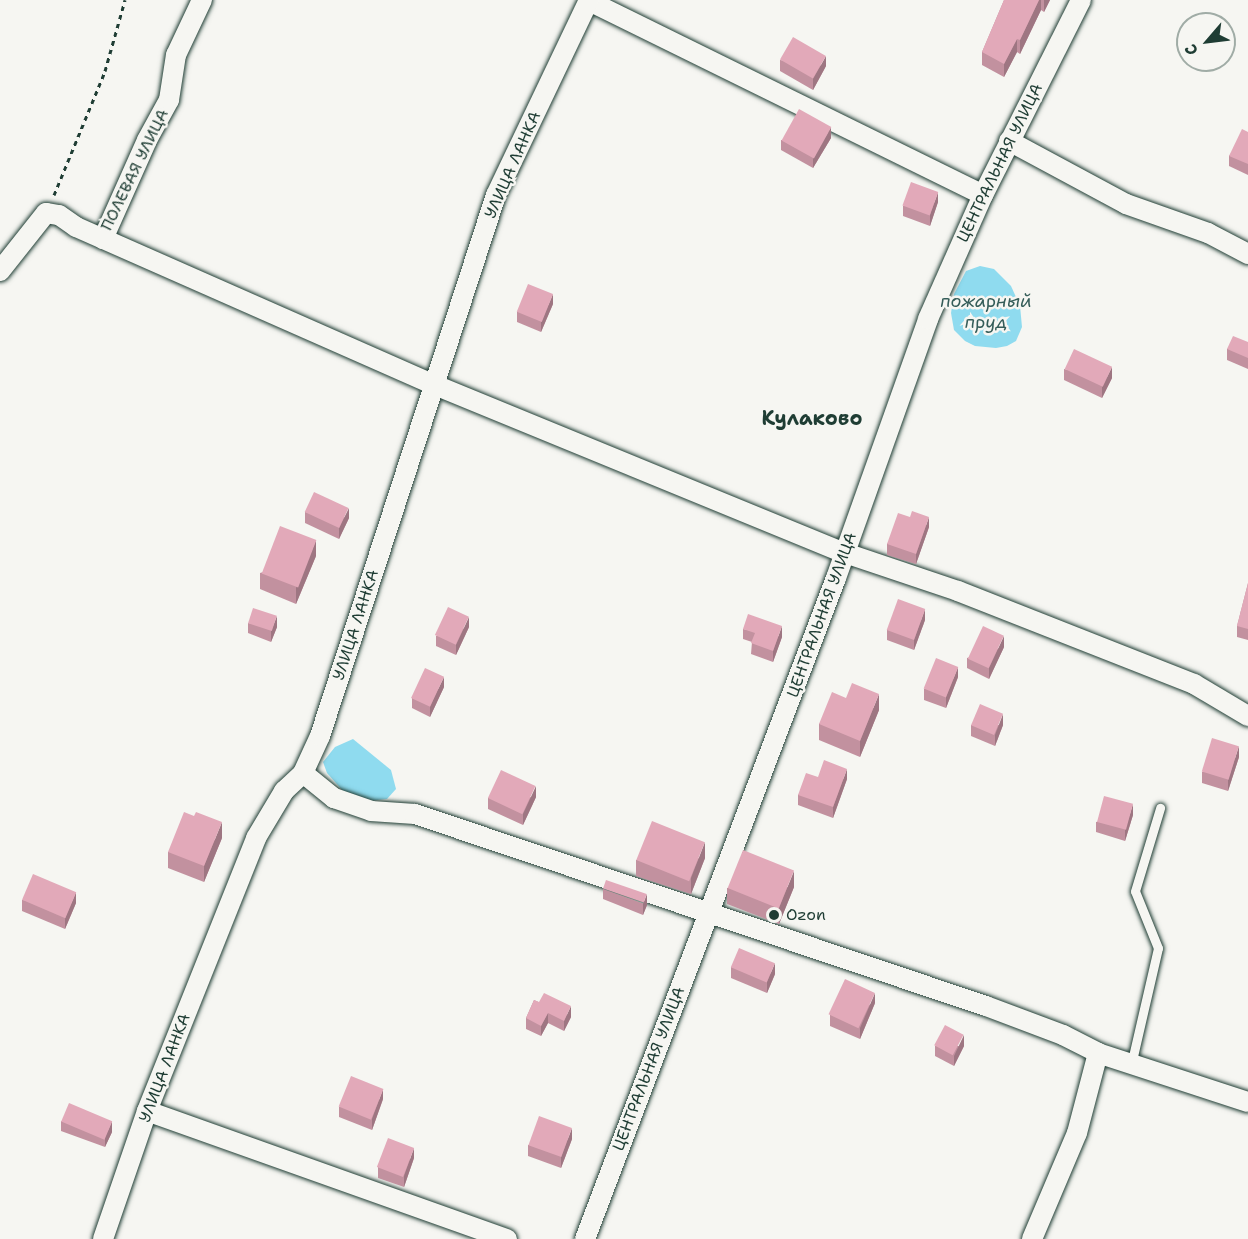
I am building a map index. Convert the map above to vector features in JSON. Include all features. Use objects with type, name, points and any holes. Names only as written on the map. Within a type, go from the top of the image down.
[{"type":"street","name":"ПОЛЕВАЯ УЛИЦА","points":[[103,239],[147,140],[169,100],[176,55],[202,0]]},
{"type":"street","points":[[589,0],[983,195]]},
{"type":"street","name":"УЛИЦА ЛАНКА","points":[[103,1239],[147,1111],[256,838],[284,791],[303,772],[320,736],[496,195],[589,0]]},
{"type":"street","name":"ЦЕНТРАЛЬНАЯ УЛИЦА","points":[[585,1239],[708,912],[744,824],[845,553],[884,437],[928,319],[983,195],[1081,0]]},
{"type":"street","points":[[1009,141],[1126,204],[1208,233],[1248,254]]},
{"type":"street","points":[[0,271],[46,213],[59,215],[103,239],[435,385],[845,553],[958,591],[1194,684],[1248,716]]},
{"type":"street","points":[[303,772],[334,798],[370,811],[415,814],[986,1006],[1063,1035],[1098,1053],[1248,1102]]},
{"type":"street","points":[[1032,1239],[1077,1133],[1098,1053]]},
{"type":"street","points":[[147,1111],[507,1239]]},
{"type":"lane","points":[[1131,1065],[1158,948],[1135,891],[1160,808]]},
{"type":"path","points":[[46,213],[105,70],[125,0]]},
{"type":"water","name":"пожарный пруд","points":[[980,266],[994,269],[1011,286],[1020,306],[1022,327],[1016,341],[1007,346],[996,348],[975,346],[965,341],[954,330],[951,313],[954,294],[966,271]]},
{"type":"water","points":[[353,739],[391,770],[396,789],[387,799],[368,801],[343,791],[327,773],[323,762],[335,747]]},
{"type":"building","points":[[1004,0],[1039,0],[1020,40],[1017,39],[1004,64],[982,52]]},
{"type":"building","points":[[793,37],[826,56],[813,79],[780,60]]},
{"type":"building","points":[[799,109],[831,127],[814,158],[782,140]]},
{"type":"building","points":[[1242,129],[1248,132],[1248,164],[1229,156]]},
{"type":"building","points":[[911,182],[938,192],[930,215],[902,205]]},
{"type":"building","points":[[528,284],[553,294],[542,322],[517,312]]},
{"type":"building","points":[[1233,336],[1248,342],[1248,358],[1227,349]]},
{"type":"building","points":[[1074,349],[1112,367],[1103,387],[1065,369]]},
{"type":"building","points":[[314,492],[348,508],[339,528],[305,512]]},
{"type":"building","points":[[912,511],[929,517],[916,554],[887,544],[898,513],[910,517]]},
{"type":"building","points":[[280,526],[316,540],[298,588],[262,574]]},
{"type":"building","points":[[1248,583],[1248,629],[1237,626]]},
{"type":"building","points":[[898,599],[925,609],[914,640],[887,630]]},
{"type":"building","points":[[448,607],[469,617],[456,645],[435,635]]},
{"type":"building","points":[[253,608],[277,616],[272,631],[248,623]]},
{"type":"building","points":[[748,614],[782,626],[773,651],[751,643],[755,633],[743,629]]},
{"type":"building","points":[[983,626],[1004,636],[989,668],[968,659]]},
{"type":"building","points":[[936,658],[958,667],[946,698],[924,689]]},
{"type":"building","points":[[425,668],[444,677],[430,707],[411,698]]},
{"type":"building","points":[[852,683],[879,694],[860,741],[819,724],[832,692],[846,698]]},
{"type":"building","points":[[980,704],[1003,714],[994,735],[971,725]]},
{"type":"building","points":[[1212,738],[1239,746],[1229,780],[1202,771]]},
{"type":"building","points":[[824,760],[847,769],[833,807],[798,795],[806,773],[818,777]]},
{"type":"building","points":[[501,770],[535,786],[522,814],[488,798]]},
{"type":"building","points":[[1104,796],[1133,804],[1126,830],[1097,822]]},
{"type":"building","points":[[184,812],[194,816],[196,812],[222,822],[204,866],[168,852]]},
{"type":"building","points":[[652,821],[705,842],[689,881],[636,860]]},
{"type":"building","points":[[743,850],[794,871],[779,909],[728,888]]},
{"type":"building","points":[[33,874],[76,892],[65,918],[22,900]]},
{"type":"building","points":[[606,880],[647,894],[644,903],[603,889]]},
{"type":"building","points":[[739,948],[775,963],[767,983],[731,967]]},
{"type":"building","points":[[845,979],[875,993],[858,1028],[829,1014]]},
{"type":"building","points":[[544,993],[571,1006],[564,1021],[548,1013],[541,1026],[526,1018],[534,1000],[539,1002]]},
{"type":"building","points":[[945,1025],[964,1035],[953,1055],[934,1045]]},
{"type":"building","points":[[351,1076],[383,1089],[371,1120],[339,1107]]},
{"type":"building","points":[[69,1103],[112,1121],[104,1140],[61,1121]]},
{"type":"building","points":[[539,1116],[572,1128],[561,1157],[528,1145]]},
{"type":"building","points":[[388,1138],[414,1148],[403,1177],[377,1167]]},
{"type":"place","name":"Ozon","points":[[774,915]]},
{"type":"district","name":"Кулаково","points":[[812,418]]}]
